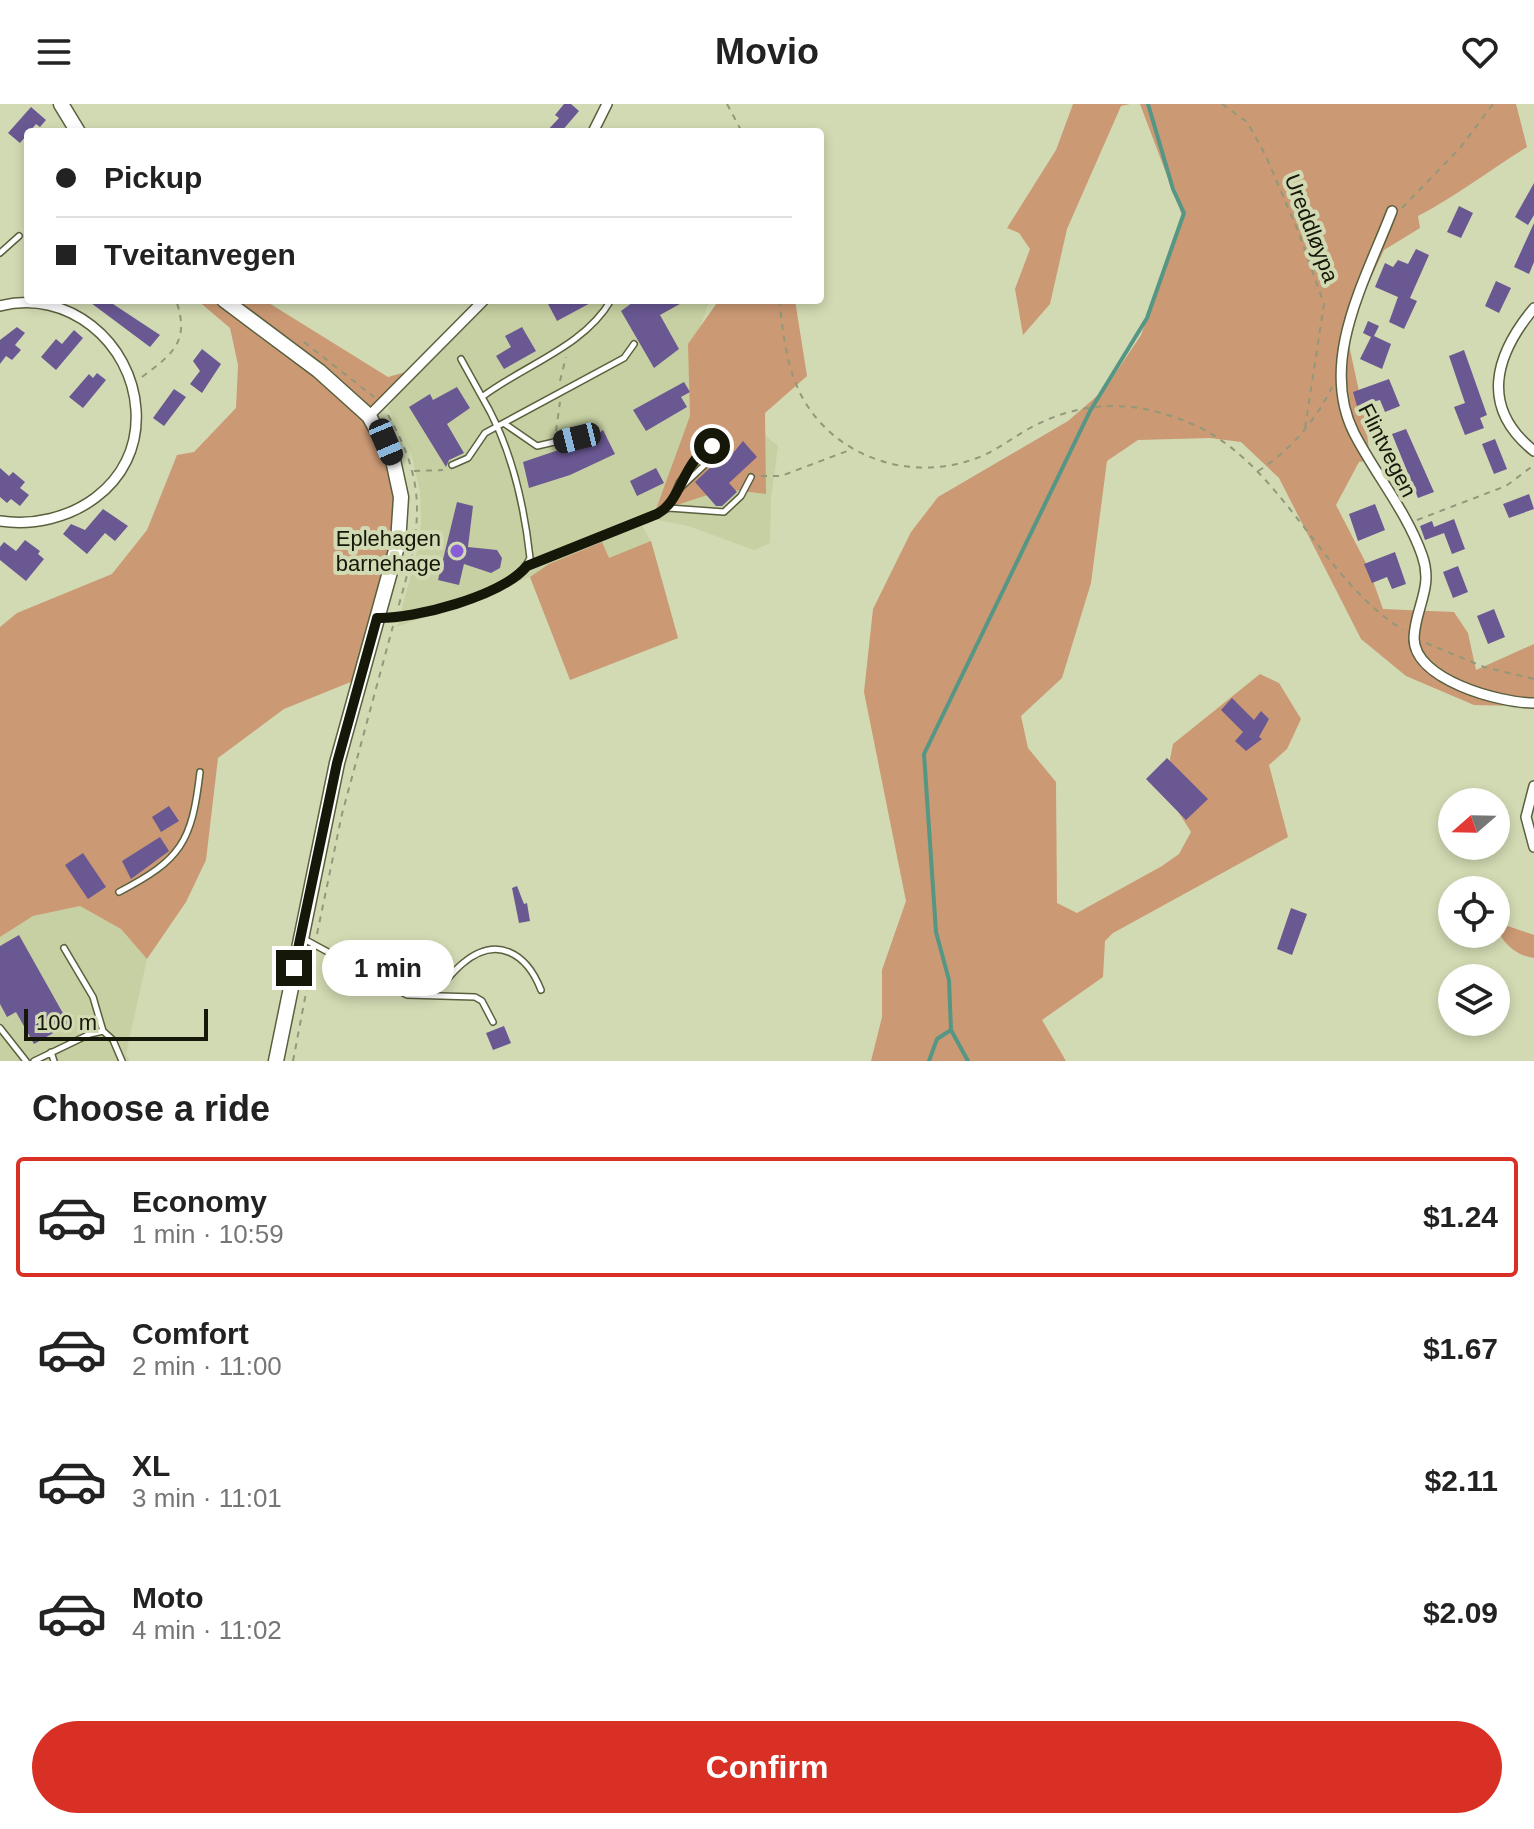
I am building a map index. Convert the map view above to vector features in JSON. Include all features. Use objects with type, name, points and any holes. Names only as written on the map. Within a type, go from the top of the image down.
[{"type":"main road","points":[[61,104],[76,128]]},
{"type":"main road","points":[[229,304],[319,371],[369,416],[393,460],[401,497],[398,543],[337,763],[276,1061]]},
{"type":"street","points":[[595,128],[607,104]]},
{"type":"street","name":"Flintvegen","points":[[1392,211],[1347,329],[1340,376],[1352,429],[1407,523],[1427,571],[1428,587],[1415,638],[1419,657],[1431,671],[1450,681],[1497,697],[1534,703]]},
{"type":"street","points":[[0,306],[24,303]]},
{"type":"street","points":[[0,521],[41,522],[67,516],[92,503],[120,473],[134,435],[137,412],[132,385],[111,345],[89,323],[66,309],[50,304]]},
{"type":"street","points":[[369,416],[480,304]]},
{"type":"street","points":[[1534,308],[1514,332],[1498,368],[1497,388],[1506,417],[1534,451]]},
{"type":"street","points":[[1534,786],[1526,817],[1534,847]]},
{"type":"lane","points":[[0,253],[19,236]]},
{"type":"lane","points":[[482,397],[566,345],[605,311],[609,304]]},
{"type":"lane","points":[[452,465],[468,458],[478,439],[624,358],[634,344]]},
{"type":"lane","points":[[461,359],[498,427],[525,525],[530,558],[527,566]]},
{"type":"lane","points":[[505,424],[537,446],[589,434]]},
{"type":"lane","points":[[669,508],[686,472],[706,448],[721,445],[728,453]]},
{"type":"lane","points":[[676,492],[712,458],[721,460]]},
{"type":"lane","points":[[377,618],[423,613],[510,582],[527,566],[669,508],[724,512],[741,496],[751,477]]},
{"type":"lane","points":[[119,892],[157,872],[175,856],[190,827],[200,772]]},
{"type":"lane","points":[[300,936],[395,990],[420,995],[475,997],[482,1001],[493,1022]]},
{"type":"lane","points":[[64,948],[89,987],[103,1031],[113,1040],[122,1061]]},
{"type":"lane","points":[[420,995],[433,992],[472,957],[494,951],[519,955],[529,964],[541,990]]},
{"type":"lane","points":[[0,1028],[26,1061]]},
{"type":"lane","points":[[34,1061],[103,1031]]},
{"type":"lane","points":[[51,1052],[54,1061]]},
{"type":"path","points":[[727,104],[740,128]]},
{"type":"path","name":"Ureddløypa","points":[[1222,104],[1247,122],[1265,154],[1298,231],[1324,304],[1305,428]]},
{"type":"path","points":[[1392,211],[1403,207],[1436,174],[1493,104]]},
{"type":"path","points":[[132,385],[172,352],[181,339],[183,320],[177,304]]},
{"type":"path","points":[[780,304],[790,367],[798,387],[813,414],[835,439],[851,449],[883,463],[908,468],[960,463],[980,457],[1063,413],[1117,404],[1150,408],[1195,425],[1234,450],[1257,471],[1368,603],[1415,638],[1484,667],[1534,679]]},
{"type":"path","points":[[551,396],[564,370],[566,345]]},
{"type":"path","points":[[1257,471],[1317,415],[1340,376]]},
{"type":"path","points":[[554,444],[565,389]]},
{"type":"path","points":[[751,477],[781,476],[851,449]]},
{"type":"path","points":[[413,471],[439,471],[452,465]]},
{"type":"path","points":[[1407,523],[1506,486],[1534,465]]},
{"type":"shaded area","points":[[1073,104],[1130,104],[1121,106],[1067,229],[1050,304],[1023,335],[1015,289],[1030,249],[1019,233],[1007,228],[1056,150]]},
{"type":"shaded area","points":[[1140,104],[1516,104],[1527,147],[1418,216],[1420,228],[1384,250],[1346,331],[1366,424],[1370,460],[1359,462],[1336,505],[1368,567],[1383,609],[1454,612],[1468,633],[1476,670],[1534,644],[1534,699],[1520,706],[1474,705],[1406,676],[1361,639],[1279,478],[1241,442],[1210,438],[1138,440],[1107,461],[1091,583],[1062,678],[1021,716],[1028,748],[1056,782],[1057,903],[1077,913],[1179,854],[1191,832],[1164,789],[1173,744],[1260,674],[1279,683],[1301,719],[1287,749],[1269,765],[1288,837],[1113,933],[1105,941],[1103,977],[1042,1020],[1066,1061],[871,1061],[882,1017],[882,970],[906,901],[864,692],[873,609],[911,532],[938,497],[1068,421],[1105,389],[1141,335],[1183,218]]},
{"type":"shaded area","points":[[202,304],[270,304],[388,377],[413,370],[365,414],[391,461],[399,531],[358,679],[284,709],[218,758],[206,860],[186,902],[147,959],[121,929],[80,906],[33,916],[0,937],[0,627],[17,613],[112,574],[147,530],[177,455],[194,452],[236,408],[238,365],[230,328]]},
{"type":"shaded area","points":[[486,304],[709,304],[691,352],[718,395],[778,446],[771,499],[770,543],[754,550],[688,526],[653,519],[642,525],[652,544],[678,638],[570,680],[530,577],[397,627],[419,545],[421,520],[420,491],[411,453],[388,408],[399,392]]},
{"type":"shaded area","points":[[716,304],[796,304],[807,376],[765,413],[766,494],[726,489],[655,512],[690,416],[688,344]]},
{"type":"shaded area","points":[[651,541],[678,638],[570,680],[530,577],[549,564],[602,542],[609,558]]},
{"type":"shaded area","points":[[80,906],[121,929],[147,959],[126,1054],[130,1061],[0,1061],[0,937],[33,916]]},
{"type":"shaded area","points":[[1510,927],[1534,935],[1534,958],[1510,947]]},
{"type":"building","points":[[564,104],[571,104],[579,111],[564,128],[550,128],[559,118],[555,115]]},
{"type":"building","points":[[31,107],[46,120],[40,127],[36,124],[33,128],[24,128],[24,138],[20,143],[8,133]]},
{"type":"building","points":[[1534,183],[1534,215],[1528,225],[1515,217]]},
{"type":"building","points":[[1459,206],[1473,213],[1461,238],[1447,232]]},
{"type":"building","points":[[1534,223],[1534,262],[1529,274],[1514,267]]},
{"type":"building","points":[[1416,249],[1429,255],[1410,298],[1417,301],[1404,329],[1389,322],[1398,297],[1375,287],[1385,263],[1393,267],[1398,260],[1408,264]]},
{"type":"building","points":[[1496,281],[1511,288],[1499,313],[1485,306]]},
{"type":"building","points":[[92,304],[113,304],[160,335],[150,347]]},
{"type":"building","points":[[548,304],[589,304],[557,321]]},
{"type":"building","points":[[631,304],[680,304],[660,315],[679,349],[654,368],[621,311]]},
{"type":"building","points":[[1368,321],[1379,326],[1374,336],[1391,344],[1382,369],[1360,359],[1371,337],[1363,333]]},
{"type":"building","points":[[17,327],[25,333],[15,345],[21,350],[12,360],[6,356],[0,364],[0,340]]},
{"type":"building","points":[[522,327],[536,351],[504,369],[496,356],[511,347],[505,336]]},
{"type":"building","points":[[74,330],[83,338],[56,370],[41,357],[56,339],[62,344]]},
{"type":"building","points":[[202,349],[221,364],[202,393],[190,384],[200,371],[193,361]]},
{"type":"building","points":[[1464,350],[1487,415],[1480,418],[1484,428],[1465,435],[1454,407],[1465,403],[1449,356]]},
{"type":"building","points":[[97,373],[106,380],[83,408],[69,397],[89,374],[93,378]]},
{"type":"building","points":[[1389,379],[1400,406],[1385,412],[1380,400],[1357,406],[1353,392]]},
{"type":"building","points":[[684,382],[690,392],[681,397],[687,407],[646,431],[633,410]]},
{"type":"building","points":[[457,387],[470,408],[447,424],[464,453],[449,460],[446,467],[409,407],[430,394],[433,400]]},
{"type":"building","points":[[174,389],[186,397],[164,426],[153,418]]},
{"type":"building","points":[[1406,429],[1434,492],[1418,498],[1392,434]]},
{"type":"building","points":[[603,430],[615,454],[570,475],[529,488],[523,462],[591,439]]},
{"type":"building","points":[[1495,439],[1507,469],[1494,474],[1482,444]]},
{"type":"building","points":[[743,441],[757,457],[729,483],[737,492],[722,506],[716,506],[695,482],[713,465],[724,464]]},
{"type":"building","points":[[0,468],[9,476],[13,472],[25,482],[20,488],[29,495],[20,506],[11,499],[7,503],[0,497]]},
{"type":"building","points":[[656,468],[664,483],[637,496],[630,481]]},
{"type":"building","points":[[1529,494],[1534,509],[1509,518],[1503,504]]},
{"type":"building","points":[[457,502],[473,506],[468,547],[497,550],[502,558],[500,568],[491,573],[464,564],[459,585],[438,580]]},
{"type":"building","points":[[1375,504],[1385,530],[1358,541],[1349,514]]},
{"type":"building","points":[[103,509],[128,526],[115,541],[105,533],[87,554],[63,534],[71,524],[85,530]]},
{"type":"building","points":[[1454,519],[1465,549],[1452,554],[1444,533],[1425,540],[1420,526],[1432,521],[1434,527]]},
{"type":"building","points":[[25,540],[40,551],[38,554],[44,559],[26,581],[0,560],[0,547],[4,542],[16,551]]},
{"type":"building","points":[[1395,552],[1406,584],[1392,589],[1387,577],[1372,583],[1364,564]]},
{"type":"building","points":[[1458,566],[1468,592],[1453,598],[1443,572]]},
{"type":"building","points":[[1494,609],[1505,637],[1488,644],[1477,616]]},
{"type":"building","points":[[1232,698],[1254,720],[1261,711],[1269,719],[1259,737],[1262,739],[1246,751],[1235,741],[1243,732],[1221,710]]},
{"type":"building","points":[[1167,758],[1208,799],[1186,820],[1146,779]]},
{"type":"building","points":[[169,806],[179,821],[161,832],[152,817]]},
{"type":"building","points":[[160,837],[169,851],[131,879],[122,861]]},
{"type":"building","points":[[83,853],[106,887],[88,899],[65,865]]},
{"type":"building","points":[[517,886],[524,904],[527,903],[530,921],[519,923],[512,888]]},
{"type":"building","points":[[1291,908],[1307,914],[1292,955],[1277,949]]},
{"type":"building","points":[[19,935],[69,1024],[34,1044],[16,1012],[7,1017],[0,1004],[0,946]]},
{"type":"building","points":[[504,1026],[511,1043],[493,1050],[486,1033]]},
{"type":"waterway","points":[[968,1061],[951,1030],[949,980],[936,932],[924,754],[1090,411],[1147,318],[1184,213],[1173,189],[1148,104]]},
{"type":"waterway","points":[[929,1061],[937,1039],[951,1030]]},
{"type":"place","name":"Eplehagen barnehage","points":[[457,551]]},
{"type":"route","points":[[294,968],[337,763],[377,618],[395,619],[423,613],[510,582],[527,566],[669,508],[686,472],[706,448],[712,446]]}]
